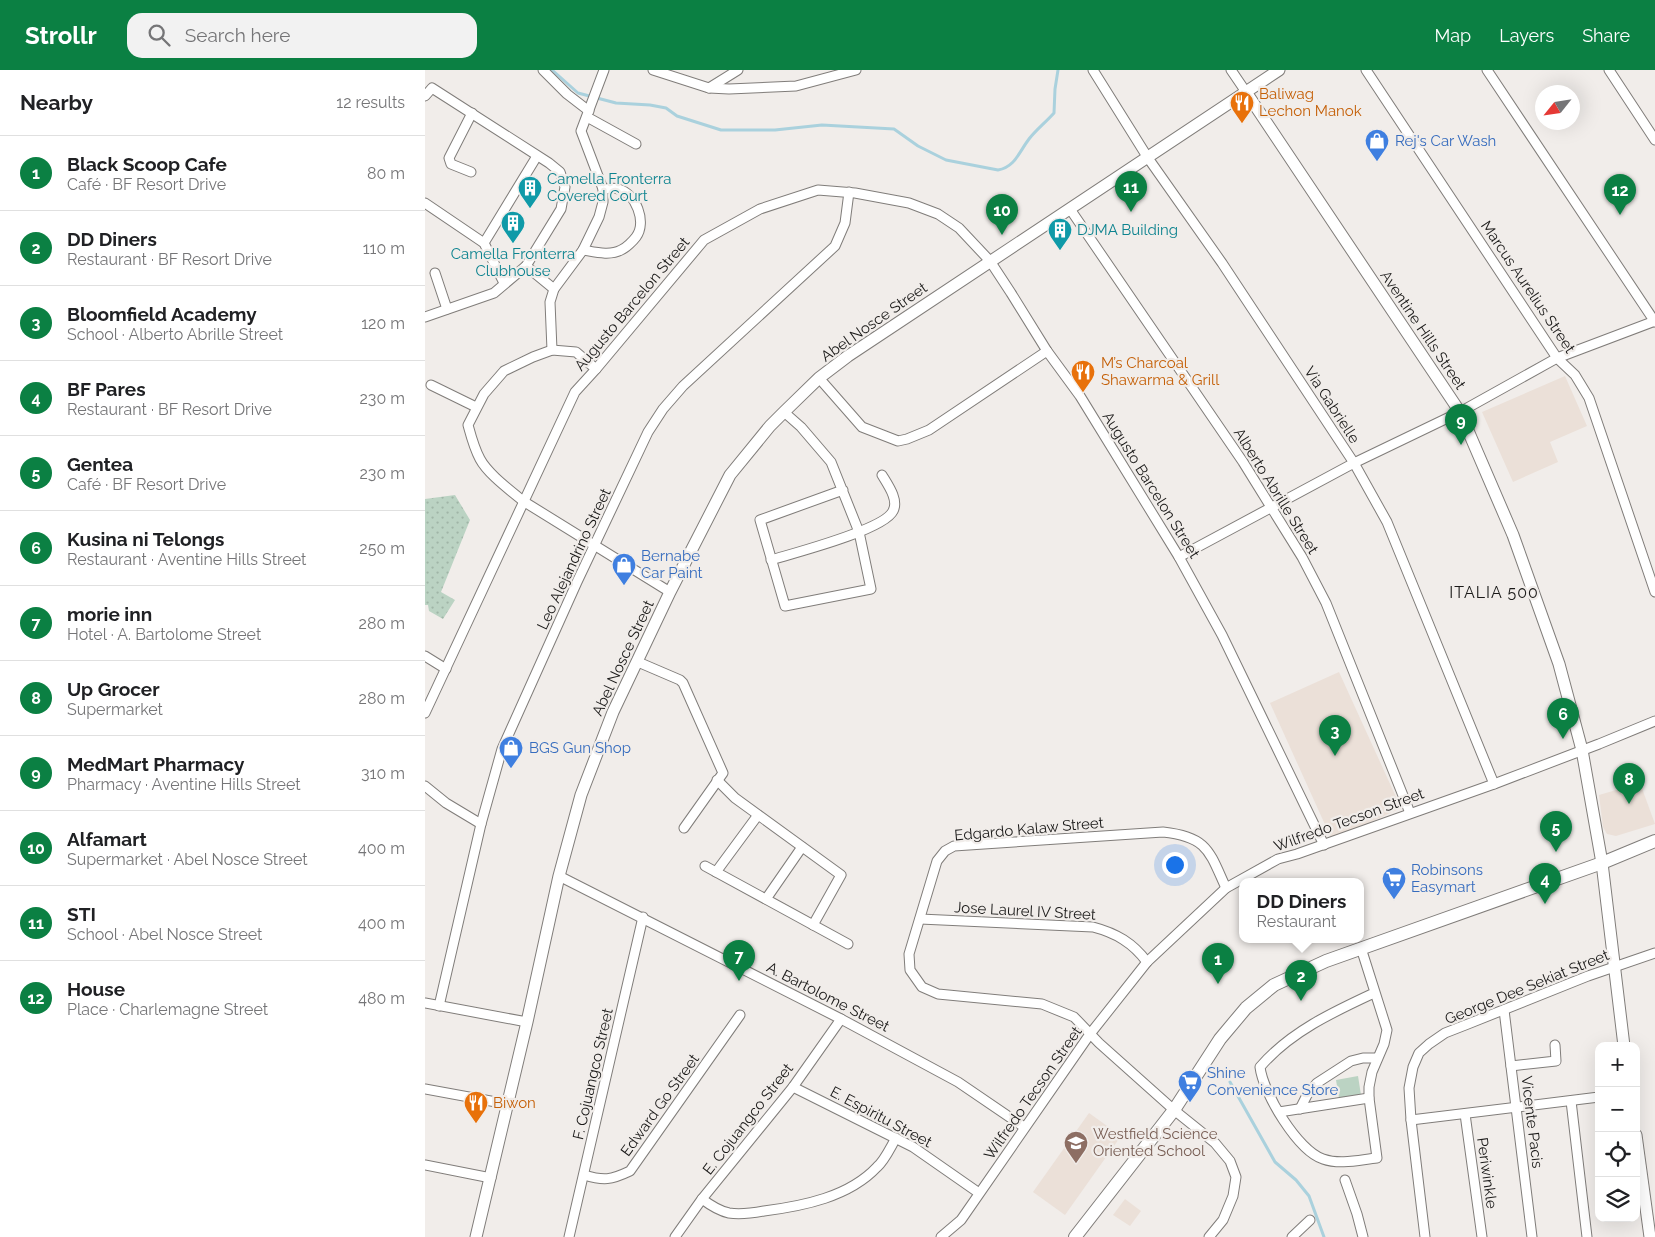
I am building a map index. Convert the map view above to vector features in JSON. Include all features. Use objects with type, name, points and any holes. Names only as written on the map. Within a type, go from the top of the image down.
[{"type":"main road","points":[[1075,1237],[1175,1110],[1220,1039],[1246,1008],[1274,985],[1308,968],[1602,863],[1655,840]]},
{"type":"street","points":[[543,70],[567,94],[636,144]]},
{"type":"street","points":[[552,350],[551,302],[555,289],[583,250],[599,217],[603,202],[603,189],[581,131],[604,70]]},
{"type":"street","points":[[653,70],[709,88],[729,89],[796,86],[856,70]]},
{"type":"street","points":[[709,88],[738,70]]},
{"type":"street","name":"Via Gabrielle","points":[[1093,70],[1148,158],[1222,263],[1354,463],[1387,522],[1494,784]]},
{"type":"street","name":"Aventine Hills Street","points":[[1231,70],[1460,412],[1513,535],[1559,664],[1582,750],[1602,863],[1623,1042]]},
{"type":"street","name":"Abel Nosce Street","points":[[476,1237],[527,1022],[559,876],[581,795],[613,712],[670,592],[730,475],[770,426],[819,378],[848,356],[1279,70]]},
{"type":"street","name":"Marcus Aurelius Street","points":[[1365,70],[1557,358],[1575,375],[1589,398],[1655,592]]},
{"type":"street","points":[[1179,557],[1354,463],[1460,412],[1557,358],[1655,322],[1487,70]]},
{"type":"street","points":[[1609,70],[1655,140]]},
{"type":"street","points":[[425,96],[432,88],[471,113],[560,172],[565,187],[561,209],[526,266],[494,292],[425,316]]},
{"type":"street","points":[[471,113],[449,158],[451,164],[471,172]]},
{"type":"street","points":[[484,243],[537,156]]},
{"type":"street","points":[[583,250],[609,253],[621,250],[637,236],[640,222],[638,206],[631,196],[618,188],[603,189]]},
{"type":"street","name":"Augusto Barcelon Street","points":[[425,713],[575,392],[704,240],[760,208],[788,198],[818,190],[849,192],[909,203],[939,214],[959,228],[990,261],[1047,351],[1079,396],[1179,557],[1222,635],[1324,845]]},
{"type":"street","name":"Leo Alejandrino Street","points":[[439,1006],[481,824],[501,750],[648,432],[663,409],[683,386],[835,246],[845,223],[849,192]]},
{"type":"street","points":[[426,205],[484,243],[504,283]]},
{"type":"street","name":"Alberto Abrille Street","points":[[1070,209],[1243,462],[1302,557],[1326,603],[1410,813]]},
{"type":"street","points":[[526,266],[555,289]]},
{"type":"street","points":[[435,274],[447,309]]},
{"type":"street","points":[[596,369],[576,352],[552,350],[505,371],[485,394],[468,425],[473,442],[481,461],[523,501],[670,592]]},
{"type":"street","points":[[819,378],[863,427],[898,440],[907,439],[929,430],[1047,351]]},
{"type":"street","points":[[431,385],[477,407]]},
{"type":"street","points":[[784,412],[823,451],[831,462],[843,490],[859,532],[871,589],[785,606],[760,520],[843,490]]},
{"type":"street","points":[[771,560],[859,532],[889,517],[895,506],[894,498],[882,475]]},
{"type":"street","points":[[425,656],[446,669]]},
{"type":"street","points":[[638,662],[683,683],[723,773],[683,828]]},
{"type":"street","name":"Wilfredo Tecson Street","points":[[1244,878],[1278,858],[1324,845],[1494,784],[1655,721]]},
{"type":"street","points":[[717,780],[735,798],[841,877],[813,925]]},
{"type":"street","points":[[425,786],[446,803],[481,824]]},
{"type":"street","points":[[716,872],[758,815]]},
{"type":"street","name":"Edgardo Kalaw Street","points":[[1209,1237],[1223,1220],[1233,1196],[1236,1177],[1230,1161],[1215,1143],[1175,1110],[1090,1034],[1074,1017],[1042,1004],[938,994],[922,987],[910,970],[909,954],[937,860],[945,851],[954,846],[1163,832],[1181,834],[1199,841],[1210,852],[1227,888]]},
{"type":"street","points":[[766,899],[802,847]]},
{"type":"street","points":[[705,866],[849,944]]},
{"type":"street","name":"A. Bartolome Street","points":[[559,876],[841,1019],[958,1082],[1024,1127]]},
{"type":"street","name":"Wilfredo Tecson Street","points":[[941,1237],[961,1220],[1090,1034],[1147,962],[1227,888],[1239,881]]},
{"type":"street","name":"F. Cojuangco Street","points":[[569,1237],[643,917]]},
{"type":"street","name":"Jose Laurel IV Street","points":[[920,919],[1093,928],[1109,931],[1128,942],[1139,951],[1147,962]]},
{"type":"street","points":[[1361,948],[1387,1030],[1371,1072],[1369,1098],[1377,1158],[1337,1162],[1321,1159],[1307,1149],[1292,1134],[1261,1077],[1259,1067],[1289,1040],[1321,1019],[1374,993]]},
{"type":"street","name":"George Dee Sekiat Street","points":[[1425,1237],[1409,1088],[1413,1067],[1419,1054],[1445,1033],[1613,967],[1655,953]]},
{"type":"street","points":[[425,1004],[527,1022]]},
{"type":"street","name":"Vicente Pacis","points":[[1504,1010],[1532,1237]]},
{"type":"street","name":"Edward Go Street","points":[[584,1175],[599,1180],[613,1179],[630,1171],[740,1015]]},
{"type":"street","name":"E. Cojuangco Street","points":[[675,1237],[702,1199],[793,1087],[841,1019]]},
{"type":"street","points":[[1511,1066],[1556,1061],[1555,1045]]},
{"type":"street","points":[[1301,1109],[1307,1095],[1317,1083],[1351,1061],[1363,1058],[1376,1058]]},
{"type":"street","name":"E. Espiritu Street","points":[[793,1087],[913,1147],[979,1193]]},
{"type":"street","points":[[425,1089],[507,1104]]},
{"type":"street","points":[[1279,1112],[1369,1098]]},
{"type":"street","points":[[1411,1120],[1595,1098]]},
{"type":"street","points":[[1571,1101],[1587,1237]]},
{"type":"street","name":"Periwinkle","points":[[1465,1114],[1482,1237]]},
{"type":"street","points":[[702,1199],[729,1213],[747,1214],[796,1207],[827,1198],[857,1184],[878,1167],[896,1138]]},
{"type":"street","points":[[1640,1164],[1650,1237]]},
{"type":"street","points":[[425,1165],[491,1178]]},
{"type":"street","points":[[1345,1180],[1363,1237]]},
{"type":"street","points":[[1292,1237],[1309,1220]]},
{"type":"shaded area","points":[[1565,376],[1587,426],[1550,442],[1558,462],[1513,482],[1482,412]]},
{"type":"shaded area","points":[[1339,672],[1401,808],[1332,840],[1270,703]]},
{"type":"shaded area","points":[[1640,783],[1655,824],[1616,836],[1607,834],[1603,827],[1599,795]]},
{"type":"shaded area","name":"Westfield Science Oriented School","points":[[1089,1113],[1121,1136],[1065,1215],[1033,1192]]},
{"type":"shaded area","points":[[1125,1199],[1141,1211],[1130,1226],[1113,1215]]},
{"type":"green space","points":[[455,495],[470,520],[441,592],[455,600],[443,619],[429,611],[428,605],[425,605],[425,499]]},
{"type":"green space","points":[[1358,1076],[1361,1095],[1339,1098],[1336,1080]]},
{"type":"waterway","points":[[552,70],[578,93],[616,103],[666,108],[677,116],[721,130],[775,130],[822,125],[894,129],[918,146],[946,160],[998,170],[1009,166],[1013,162],[1025,144],[1054,113],[1058,70]]},
{"type":"waterway","points":[[1230,1082],[1275,1162],[1296,1180],[1309,1196],[1324,1237]]},
{"type":"place","name":"Baliwag Lechon Manok","points":[[1242,124]]},
{"type":"place","name":"Rej's Car Wash","points":[[1377,162]]},
{"type":"place","name":"Camella Fronterra Covered Court","points":[[530,209]]},
{"type":"place","name":"STI","points":[[1131,212]]},
{"type":"place","name":"House","points":[[1620,215]]},
{"type":"place","name":"Alfamart","points":[[1002,235]]},
{"type":"place","name":"Camella Fronterra Clubhouse","points":[[513,244]]},
{"type":"place","name":"DJMA Building","points":[[1060,251]]},
{"type":"place","name":"M’s Charcoal Shawarma & Grill","points":[[1083,393]]},
{"type":"place","name":"MedMart Pharmacy","points":[[1461,445]]},
{"type":"place","name":"Bernabe Car Paint","points":[[624,586]]},
{"type":"place","name":"Kusina ni Telongs","points":[[1563,739]]},
{"type":"place","name":"Bloomfield Academy","points":[[1335,756]]},
{"type":"place","name":"BGS Gun Shop","points":[[511,769]]},
{"type":"place","name":"Up Grocer","points":[[1629,804]]},
{"type":"place","name":"Gentea","points":[[1556,852]]},
{"type":"place","name":"Robinsons Easymart","points":[[1394,900]]},
{"type":"place","name":"BF Pares","points":[[1545,904]]},
{"type":"place","name":"morie inn","points":[[739,981]]},
{"type":"place","name":"Black Scoop Cafe","points":[[1218,984]]},
{"type":"place","name":"DD Diners","points":[[1301,1001]]},
{"type":"place","name":"Shine Convenience Store","points":[[1190,1103]]},
{"type":"place","name":"Biwon","points":[[476,1124]]},
{"type":"place","name":"Westfield Science Oriented School","points":[[1076,1164]]},
{"type":"district","name":"ITALIA 500","points":[[1494,592]]}]
